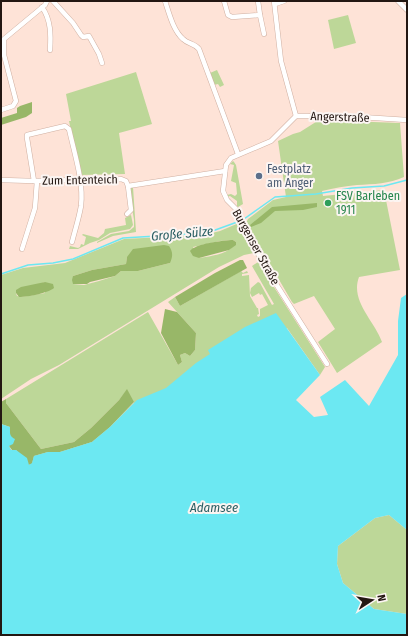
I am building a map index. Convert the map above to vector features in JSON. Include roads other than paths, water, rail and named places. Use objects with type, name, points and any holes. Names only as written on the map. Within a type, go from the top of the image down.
[{"type":"street","points":[[1,110],[15,104],[15,96],[4,55],[4,39],[45,5],[47,1]]},
{"type":"street","points":[[53,1],[74,23],[81,35],[84,37],[89,36],[102,62]]},
{"type":"street","points":[[165,1],[179,34],[184,40],[195,45],[199,49],[238,154],[228,161],[225,171]]},
{"type":"street","points":[[224,1],[229,16],[260,14]]},
{"type":"street","points":[[258,1],[264,34]]},
{"type":"street","points":[[284,1],[275,3],[281,61],[296,116]]},
{"type":"street","points":[[398,1],[407,10]]},
{"type":"street","points":[[42,7],[47,15],[50,32],[50,50]]},
{"type":"street","name":"Angerstraße","points":[[238,154],[271,141],[296,116],[308,116],[323,119],[345,116],[407,120]]},
{"type":"street","points":[[22,249],[35,210],[36,181],[27,138],[28,135],[62,125],[67,127],[69,130],[81,195],[80,207],[72,242]]},
{"type":"street","name":"Zum Ententeich","points":[[1,180],[36,181],[121,179],[126,182],[128,186],[225,171]]},
{"type":"street","name":"Burgenser Straße","points":[[225,171],[223,184],[224,193],[227,200],[236,208],[262,262],[327,364]]},
{"type":"street","points":[[127,214],[131,210],[128,186]]},
{"type":"water","name":"Adamsee","points":[[407,294],[407,530],[389,515],[375,518],[338,546],[337,564],[343,583],[374,609],[407,614],[407,635],[1,635],[1,424],[10,427],[10,433],[15,439],[13,444],[9,446],[11,450],[16,450],[27,458],[29,465],[32,463],[34,456],[48,452],[60,452],[92,442],[110,427],[137,400],[166,388],[196,363],[210,354],[208,350],[245,327],[276,313],[320,375],[296,400],[314,417],[328,415],[320,397],[345,380],[369,406],[398,355],[398,321],[401,298]]},
{"type":"waterway","name":"Große Sülze","points":[[244,219],[275,197],[316,194],[352,188],[384,186],[407,180]]},
{"type":"waterway","name":"Große Sülze","points":[[1,274],[28,265],[53,263],[73,259],[123,238],[207,233],[240,221]]},
{"type":"place","name":"Festplatz am Anger","points":[[259,176]]},
{"type":"place","name":"FSV Barleben 1911","points":[[328,203]]}]
